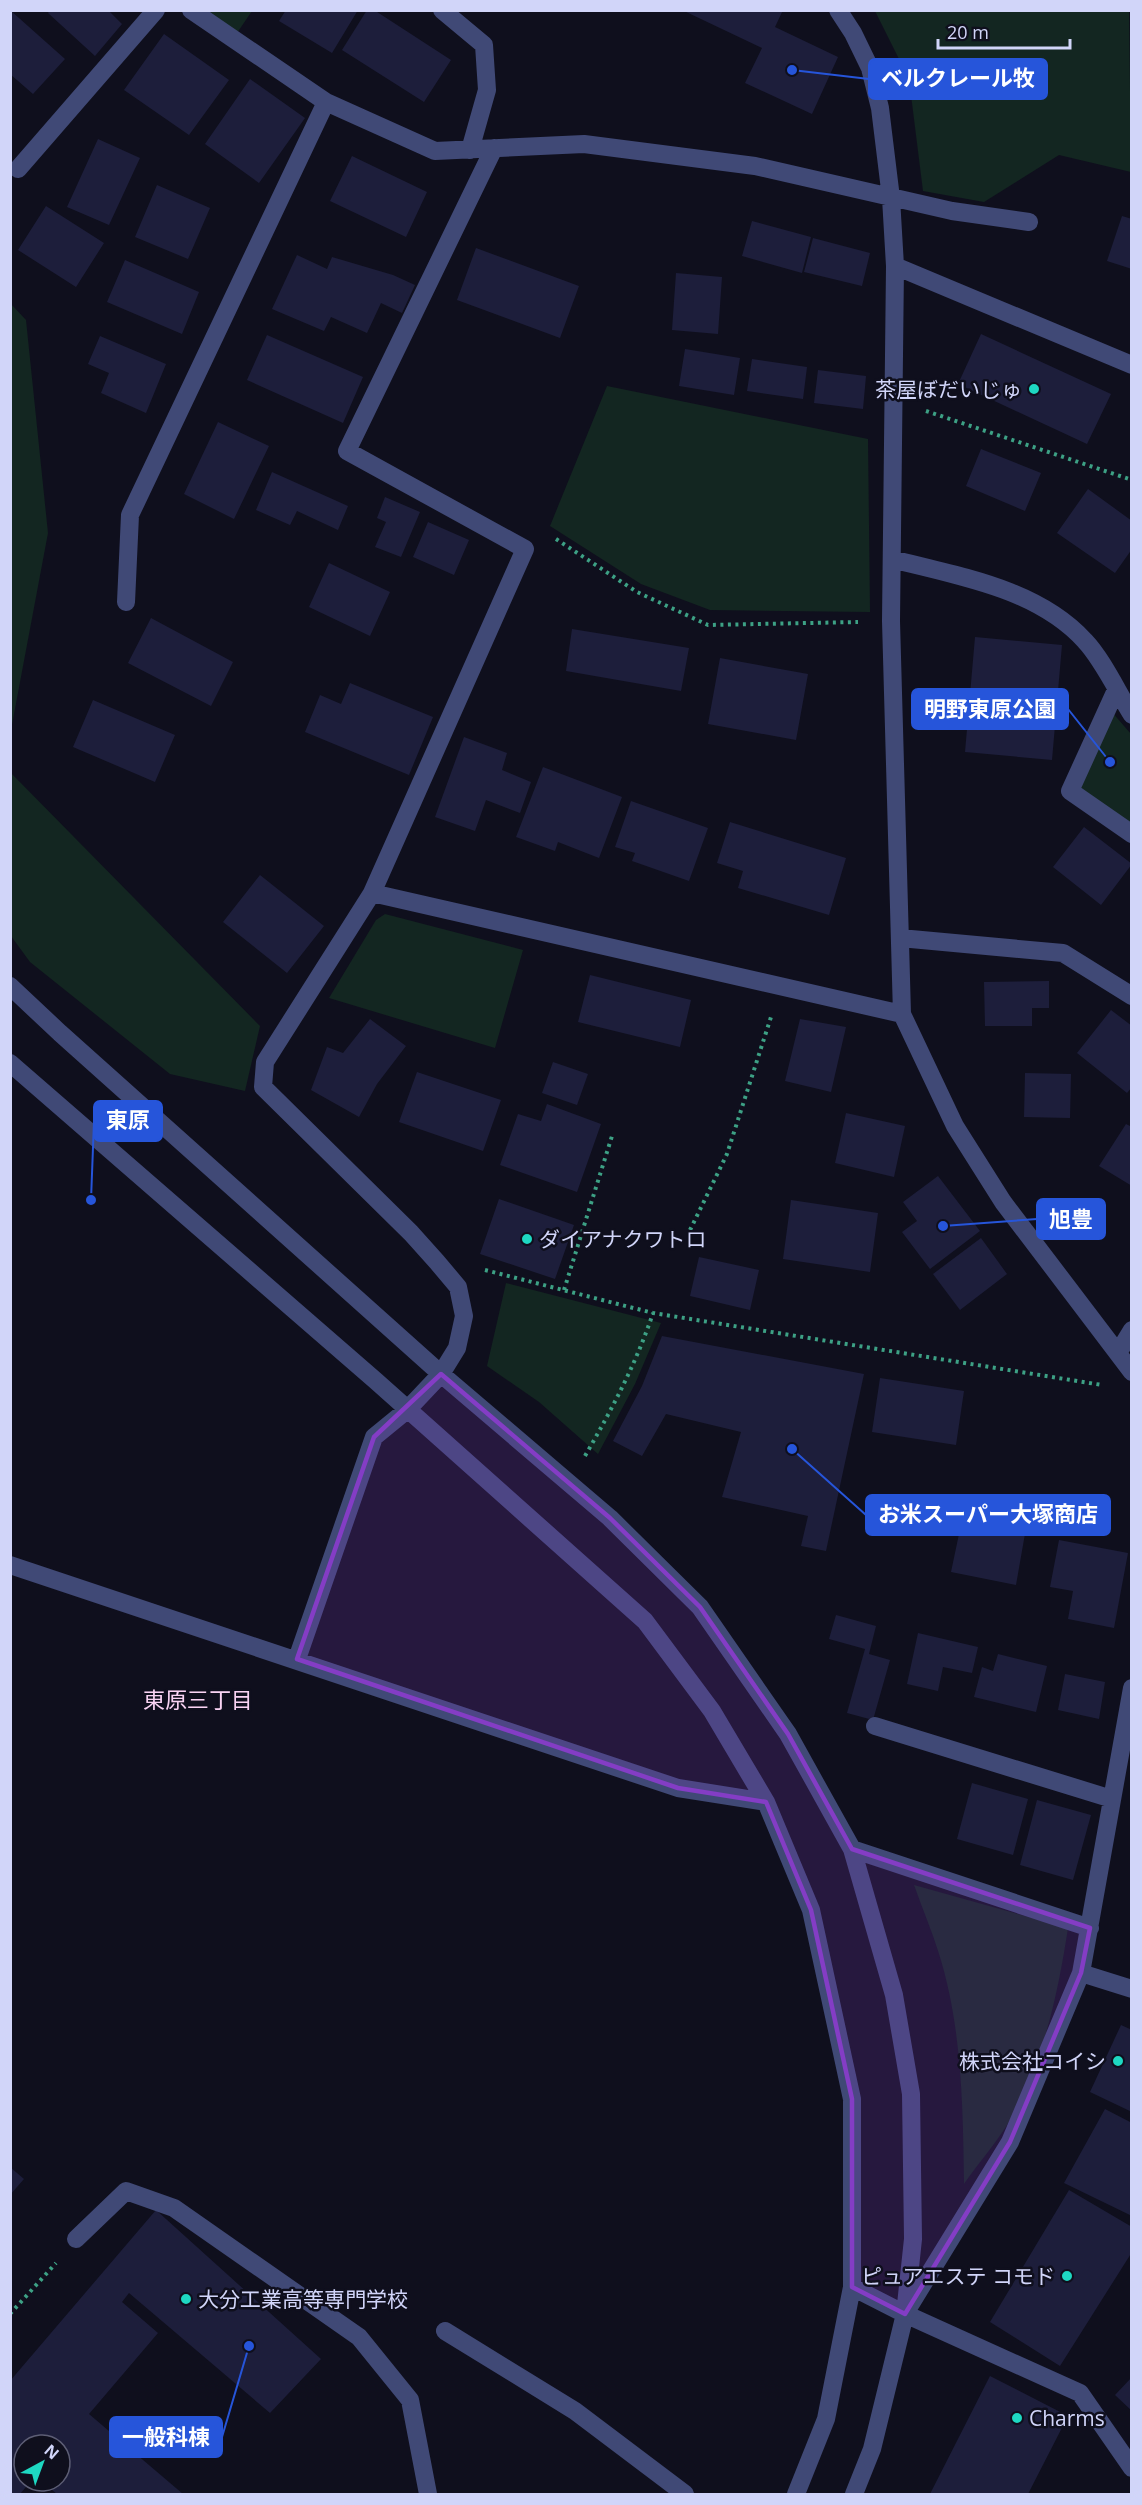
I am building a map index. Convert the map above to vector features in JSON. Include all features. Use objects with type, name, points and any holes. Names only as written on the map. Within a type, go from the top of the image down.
[{"type":"street","points":[[18,169],[156,10]]},
{"type":"street","points":[[191,10],[326,102],[435,151],[584,144],[755,166],[952,211],[1029,222]]},
{"type":"street","points":[[442,10],[484,45],[487,90],[470,150]]},
{"type":"street","points":[[843,13],[872,78],[880,108],[891,198],[895,266],[891,621],[902,1014],[955,1126],[1003,1202],[1131,1372]]},
{"type":"street","points":[[126,602],[130,515],[326,102]]},
{"type":"street","points":[[297,1659],[374,1437],[407,1410],[441,1374],[457,1348],[464,1316],[458,1287],[411,1233],[263,1087],[265,1062],[372,893],[525,549],[347,451],[494,148]]},
{"type":"street","points":[[895,266],[1131,365]]},
{"type":"street","points":[[892,559],[1002,588],[1056,616],[1086,641],[1131,715]]},
{"type":"street","points":[[1116,690],[1070,791],[1131,834]]},
{"type":"street","points":[[372,893],[780,984],[902,1014]]},
{"type":"street","points":[[900,938],[1063,953],[1131,996]]},
{"type":"street","points":[[10,986],[441,1374],[610,1518],[700,1607],[788,1734],[852,1849],[894,1995],[911,2094],[913,2239],[905,2314],[872,2449],[854,2494]]},
{"type":"street","points":[[10,1063],[645,1620],[712,1711],[766,1802],[811,1910],[852,2099],[852,2287],[826,2419],[796,2494]]},
{"type":"street","points":[[1118,1353],[1131,1330]]},
{"type":"street","points":[[10,1564],[678,1788],[766,1802]]},
{"type":"street","points":[[905,2314],[1010,2142],[1081,1973],[1112,1799],[1125,1757],[1131,1688]]},
{"type":"street","points":[[875,1726],[1112,1799]]},
{"type":"street","points":[[852,1849],[1090,1928]]},
{"type":"street","points":[[1081,1973],[1131,1989]]},
{"type":"street","points":[[76,2239],[126,2191],[174,2208],[358,2337],[410,2400],[428,2494]]},
{"type":"street","points":[[852,2287],[905,2314],[1080,2393],[1131,2468]]},
{"type":"street","points":[[445,2331],[575,2411],[685,2494]]},
{"type":"path","points":[[934,414],[1131,480]]},
{"type":"path","points":[[525,549],[538,526],[637,592],[708,625],[891,621]]},
{"type":"path","points":[[690,1230],[727,1154],[780,984]]},
{"type":"path","points":[[564,1290],[612,1136]]},
{"type":"path","points":[[436,1262],[472,1266],[653,1313],[1108,1386]]},
{"type":"path","points":[[584,1457],[622,1391],[641,1350],[653,1313]]},
{"type":"path","points":[[10,2314],[76,2239]]},
{"type":"highlighted area","points":[[441,1374],[610,1518],[700,1607],[788,1734],[852,1849],[1090,1928],[1081,1973],[1010,2142],[905,2314],[852,2287],[852,2099],[811,1910],[766,1802],[678,1788],[297,1659],[374,1437]]},
{"type":"green space","points":[[205,11],[252,11],[237,33]]},
{"type":"green space","points":[[875,11],[1129,11],[1131,172],[1059,155],[984,202],[923,191],[909,79]]},
{"type":"green space","points":[[11,304],[26,320],[48,533],[11,730]]},
{"type":"green space","points":[[607,386],[868,439],[870,612],[710,610],[641,584],[550,526]]},
{"type":"green space","points":[[1111,711],[1131,734],[1131,830],[1075,790]]},
{"type":"green space","points":[[11,773],[260,1026],[245,1091],[170,1074],[30,962],[11,936]]},
{"type":"green space","points":[[385,914],[523,950],[495,1048],[329,998],[376,920]]},
{"type":"green space","points":[[506,1283],[661,1323],[635,1384],[598,1454],[539,1402],[487,1366]]},
{"type":"green space","points":[[914,1885],[1068,1928],[1060,1977],[1033,2072],[1007,2126],[964,2184],[962,2097],[957,2039],[947,1982]]},
{"type":"building","points":[[10,10],[65,59],[33,94],[10,74]]},
{"type":"building","points":[[50,10],[108,10],[122,24],[95,56],[48,13]]},
{"type":"building","points":[[286,10],[358,10],[332,53],[279,21]]},
{"type":"building","points":[[367,10],[374,10],[451,60],[424,102],[342,50]]},
{"type":"building","points":[[682,10],[783,10],[775,27],[838,57],[812,114],[745,83],[762,48]]},
{"type":"building","points":[[164,34],[229,80],[189,135],[124,90]]},
{"type":"building","points":[[250,79],[305,118],[259,183],[205,144]]},
{"type":"building","points":[[98,139],[140,158],[109,225],[67,207]]},
{"type":"building","points":[[352,156],[427,192],[406,237],[330,201]]},
{"type":"building","points":[[157,185],[210,208],[188,259],[135,237]]},
{"type":"building","points":[[46,206],[104,243],[76,287],[18,250]]},
{"type":"building","points":[[1122,216],[1132,219],[1132,269],[1107,261]]},
{"type":"building","points":[[752,221],[811,237],[802,273],[742,256]]},
{"type":"building","points":[[813,238],[870,253],[862,286],[804,272]]},
{"type":"building","points":[[476,248],[579,286],[560,338],[457,300]]},
{"type":"building","points":[[297,255],[327,269],[332,257],[393,275],[415,285],[402,313],[381,303],[367,333],[331,317],[324,331],[272,309]]},
{"type":"building","points":[[125,260],[199,292],[182,334],[107,302]]},
{"type":"building","points":[[676,273],[722,277],[718,334],[672,330]]},
{"type":"building","name":"茶屋ぼだいじゅ","points":[[981,334],[1111,394],[1087,444],[958,384]]},
{"type":"building","points":[[267,335],[363,377],[343,423],[247,380]]},
{"type":"building","points":[[100,336],[166,364],[146,413],[101,393],[109,373],[88,364]]},
{"type":"building","points":[[685,349],[740,358],[734,395],[679,386]]},
{"type":"building","points":[[752,359],[807,367],[803,399],[747,391]]},
{"type":"building","points":[[818,370],[866,376],[863,409],[814,403]]},
{"type":"building","points":[[218,422],[269,446],[234,519],[184,494]]},
{"type":"building","points":[[981,449],[1041,473],[1025,511],[966,486]]},
{"type":"building","points":[[272,472],[348,506],[338,530],[297,511],[290,525],[256,510]]},
{"type":"building","points":[[1088,489],[1132,521],[1132,549],[1115,573],[1057,533]]},
{"type":"building","points":[[385,497],[420,512],[401,557],[375,547],[386,522],[377,518]]},
{"type":"building","points":[[428,522],[469,540],[454,575],[413,557]]},
{"type":"building","points":[[329,563],[390,592],[370,636],[309,607]]},
{"type":"building","points":[[151,618],[233,662],[211,706],[128,663]]},
{"type":"building","points":[[572,629],[689,648],[681,691],[566,671]]},
{"type":"building","points":[[975,637],[1062,645],[1052,760],[965,752]]},
{"type":"building","points":[[720,658],[808,674],[796,740],[708,724]]},
{"type":"building","points":[[350,683],[433,717],[409,775],[305,732],[320,695],[341,704]]},
{"type":"building","points":[[93,700],[175,735],[155,782],[73,747]]},
{"type":"building","points":[[464,737],[507,753],[502,770],[531,782],[520,813],[486,800],[475,831],[435,817]]},
{"type":"building","points":[[543,767],[622,797],[599,858],[558,842],[555,851],[516,837]]},
{"type":"building","points":[[631,801],[708,828],[689,881],[632,861],[635,853],[615,847]]},
{"type":"building","points":[[730,822],[846,858],[829,915],[738,888],[743,871],[717,863]]},
{"type":"building","points":[[1084,827],[1132,864],[1101,905],[1053,867]]},
{"type":"building","points":[[260,875],[324,926],[287,973],[223,922]]},
{"type":"building","points":[[590,975],[691,1000],[680,1047],[578,1022]]},
{"type":"building","points":[[1049,981],[1049,1008],[1032,1008],[1032,1026],[985,1026],[984,982]]},
{"type":"building","points":[[1111,1010],[1132,1026],[1132,1087],[1127,1093],[1077,1053]]},
{"type":"building","points":[[370,1019],[406,1046],[377,1084],[359,1117],[311,1090],[327,1047],[343,1053]]},
{"type":"building","points":[[800,1019],[846,1027],[831,1092],[785,1081]]},
{"type":"building","points":[[553,1062],[588,1074],[577,1105],[542,1093]]},
{"type":"building","points":[[417,1072],[501,1100],[483,1151],[399,1122]]},
{"type":"building","points":[[1025,1073],[1071,1074],[1070,1118],[1024,1117]]},
{"type":"building","points":[[547,1104],[601,1124],[577,1192],[500,1165],[518,1114],[541,1121]]},
{"type":"building","points":[[846,1113],[905,1126],[894,1177],[835,1163]]},
{"type":"building","points":[[1126,1124],[1132,1127],[1132,1186],[1099,1166]]},
{"type":"building","points":[[938,1176],[980,1231],[930,1269],[902,1232],[917,1221],[903,1202]]},
{"type":"building","name":"ダイアナクワトロ","points":[[499,1199],[574,1225],[555,1279],[480,1254]]},
{"type":"building","points":[[791,1200],[878,1213],[870,1272],[783,1259]]},
{"type":"building","points":[[981,1238],[1007,1274],[960,1310],[933,1274]]},
{"type":"building","points":[[699,1257],[759,1270],[750,1310],[690,1296]]},
{"type":"building","points":[[662,1336],[864,1374],[826,1551],[801,1546],[808,1516],[722,1497],[741,1432],[666,1414],[642,1456],[613,1441],[642,1386]]},
{"type":"building","points":[[880,1378],[964,1391],[956,1445],[872,1432]]},
{"type":"building","points":[[963,1515],[1026,1528],[1016,1585],[951,1572]]},
{"type":"building","points":[[1059,1540],[1128,1553],[1114,1628],[1068,1619],[1073,1591],[1050,1587]]},
{"type":"building","points":[[836,1615],[876,1626],[869,1654],[890,1660],[873,1720],[847,1713],[865,1649],[829,1639]]},
{"type":"building","points":[[918,1633],[978,1647],[972,1673],[943,1667],[938,1691],[907,1684]]},
{"type":"building","points":[[998,1654],[1047,1666],[1036,1712],[974,1697],[982,1667],[993,1671]]},
{"type":"building","points":[[1065,1674],[1105,1682],[1099,1719],[1058,1710]]},
{"type":"building","points":[[972,1783],[1028,1799],[1013,1855],[957,1839]]},
{"type":"building","points":[[1037,1800],[1091,1815],[1073,1880],[1020,1865]]},
{"type":"building","name":"株式会社コイシ","points":[[1121,2025],[1132,2030],[1132,2112],[1090,2092]]},
{"type":"building","points":[[1105,2109],[1132,2123],[1132,2216],[1064,2183]]},
{"type":"building","points":[[10,2167],[24,2179],[10,2195]]},
{"type":"building","points":[[1069,2190],[1132,2227],[1132,2252],[1060,2366],[990,2322]]},
{"type":"building","points":[[156,2210],[321,2359],[270,2413],[129,2293],[122,2302],[158,2333],[89,2414],[183,2494],[57,2494],[72,2493],[72,2433],[12,2433],[12,2493],[21,2493],[10,2494],[10,2381]]},
{"type":"building","points":[[990,2376],[1068,2416],[1028,2494],[930,2494]]},
{"type":"building","points":[[1132,2377],[1132,2411],[1115,2395]]},
{"type":"place","name":"ベルクレール牧","points":[[792,70]]},
{"type":"place","name":"茶屋ぼだいじゅ","points":[[1034,389]]},
{"type":"place","name":"明野東原公園","points":[[1110,762]]},
{"type":"place","name":"東原","points":[[91,1200]]},
{"type":"place","name":"旭豊","points":[[943,1226]]},
{"type":"place","name":"ダイアナクワトロ","points":[[527,1239]]},
{"type":"place","name":"お米スーパー大塚商店","points":[[792,1449]]},
{"type":"place","name":"株式会社コイシ","points":[[1118,2061]]},
{"type":"place","name":"ピュアエステ コモド","points":[[1067,2276]]},
{"type":"place","name":"大分工業高等専門学校","points":[[186,2299]]},
{"type":"place","name":"一般科棟","points":[[249,2346]]},
{"type":"place","name":"Charms","points":[[1017,2418]]},
{"type":"district","name":"東原三丁目","points":[[198,1699]]}]
